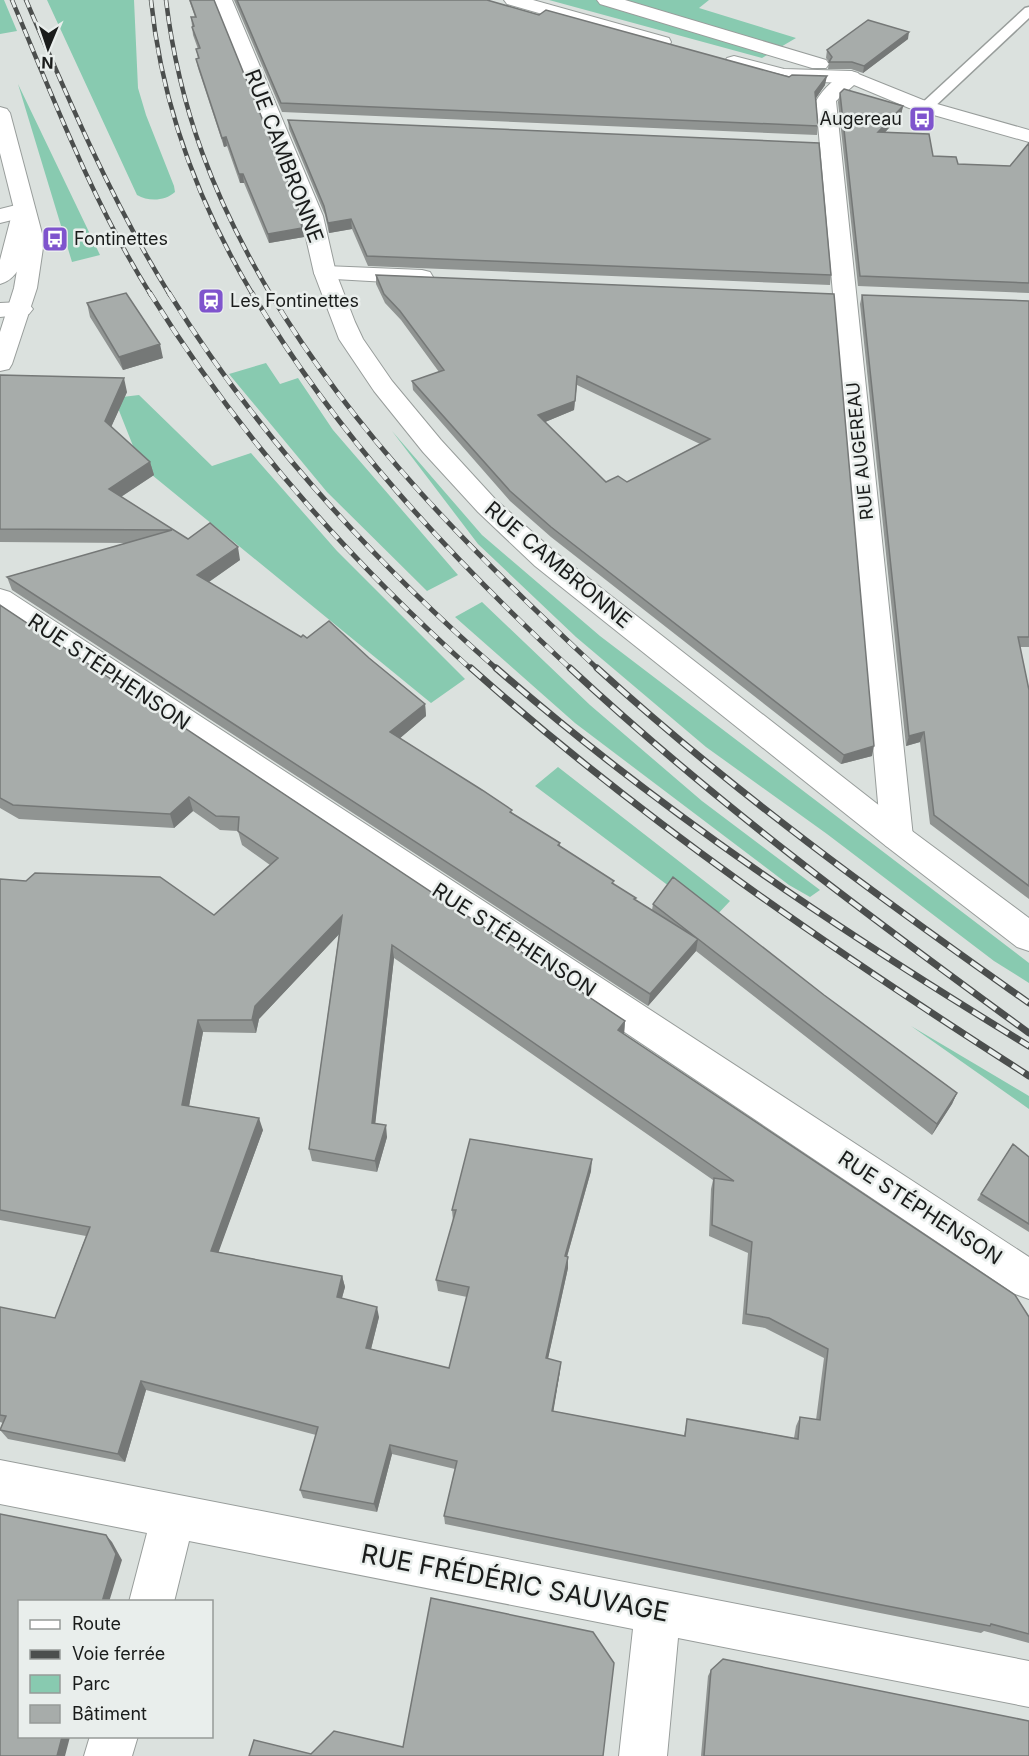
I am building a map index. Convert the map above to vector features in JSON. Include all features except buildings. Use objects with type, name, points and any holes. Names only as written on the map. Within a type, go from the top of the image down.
[{"type":"street","name":"RUE CAMBRONNE","points":[[223,0],[284,121],[312,216],[325,273],[343,322],[365,360],[432,446],[487,506],[544,559],[897,837],[1029,937]]},
{"type":"street","points":[[513,0],[684,48]]},
{"type":"street","points":[[606,0],[800,57],[926,107],[1029,136]]},
{"type":"street","points":[[718,58],[784,75],[851,77]]},
{"type":"street","name":"RUE AUGEREAU","points":[[851,77],[844,85],[830,93],[826,101],[817,143],[845,295],[897,837]]},
{"type":"street","points":[[0,113],[33,241],[32,256],[11,309],[0,364]]},
{"type":"street","points":[[0,216],[24,210]]},
{"type":"street","points":[[0,277],[9,265],[24,210]]},
{"type":"street","points":[[325,273],[443,278]]},
{"type":"street","points":[[0,294],[11,309]]},
{"type":"street","name":"RUE STÉPHENSON","points":[[0,599],[1029,1280]]},
{"type":"street","name":"RUE FRÉDÉRIC SAUVAGE","points":[[0,1482],[1029,1684]]},
{"type":"street","points":[[152,1600],[174,1516]]},
{"type":"street","points":[[643,1756],[658,1611]]},
{"type":"street","points":[[108,1756],[114,1738]]},
{"type":"lane","points":[[926,107],[1029,11]]},
{"type":"green space","points":[[0,0],[4,0],[17,31],[0,34]]},
{"type":"green space","points":[[47,0],[134,0],[138,88],[146,115],[174,186],[175,192],[171,195],[152,200],[137,195]]},
{"type":"green space","points":[[549,0],[709,0],[699,8],[796,38],[762,58]]},
{"type":"green space","points":[[18,84],[100,255],[72,262]]},
{"type":"green space","points":[[266,363],[280,384],[298,378],[333,430],[458,575],[427,591],[327,492],[229,374]]},
{"type":"green space","points":[[139,395],[212,466],[251,453],[337,551],[465,679],[431,703],[141,466],[114,398]]},
{"type":"green space","points":[[392,431],[482,535],[600,636],[1029,963],[1029,983],[994,961],[827,834],[706,747],[576,637],[478,544]]},
{"type":"green space","points":[[482,602],[590,705],[702,801],[820,890],[810,897],[789,885],[575,723],[455,617]]},
{"type":"green space","points":[[558,767],[730,901],[713,919],[535,786]]},
{"type":"green space","points":[[911,1026],[1029,1096],[1029,1109]]},
{"type":"railway","points":[[12,0],[93,188],[151,295]]},
{"type":"railway","points":[[26,0],[110,187],[170,295]]},
{"type":"railway","points":[[151,0],[164,78],[186,153],[215,225],[253,295]]},
{"type":"railway","points":[[166,0],[180,79],[202,153],[233,225],[271,295]]},
{"type":"railway","points":[[150,293],[220,396],[298,493],[382,584],[472,670]]},
{"type":"railway","points":[[169,293],[240,396],[320,494],[406,585],[498,670]]},
{"type":"railway","points":[[252,293],[285,346],[321,396],[398,493],[482,584],[572,670]]},
{"type":"railway","points":[[270,293],[304,346],[341,397],[421,493],[508,583],[599,670]]},
{"type":"railway","points":[[471,668],[537,725],[672,832],[812,933],[1029,1076]]},
{"type":"railway","points":[[496,668],[623,772],[755,869],[890,959],[1029,1046]]},
{"type":"railway","points":[[570,668],[736,812],[852,902],[1029,1033]]},
{"type":"railway","points":[[597,668],[700,757],[808,842],[1029,1003]]},
{"type":"place","name":"Augereau","points":[[922,119]]},
{"type":"place","name":"Fontinettes","points":[[55,239]]},
{"type":"place","name":"Les Fontinettes","points":[[211,301]]}]
